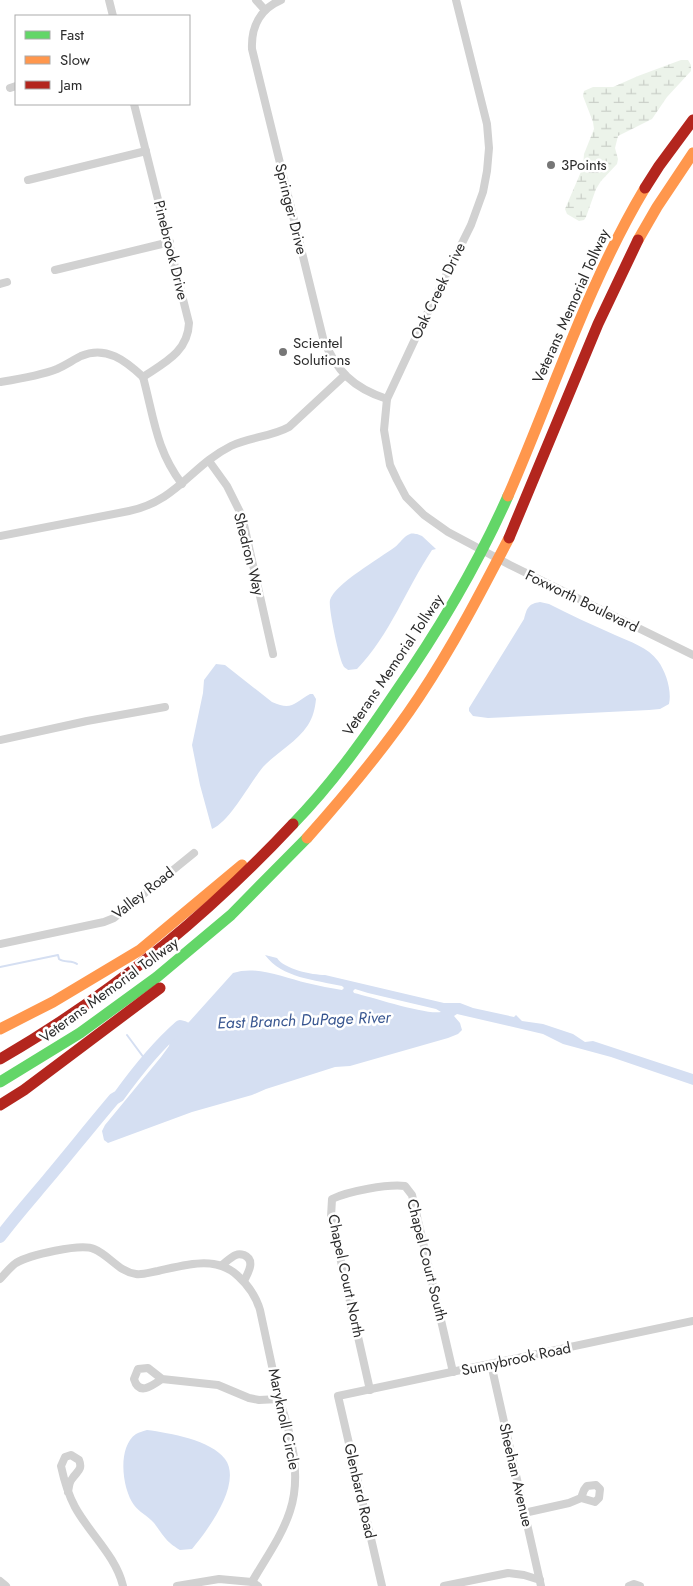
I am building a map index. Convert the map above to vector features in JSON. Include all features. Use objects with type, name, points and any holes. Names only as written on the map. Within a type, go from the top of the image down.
[{"type":"highway","name":"Veterans Memorial Tollway","points":[[0,1059],[38,1037],[103,993],[161,949],[230,889],[290,828],[332,780],[371,728],[428,647],[470,574],[494,527],[529,445],[577,322],[620,231],[655,172],[693,120]]},
{"type":"highway","name":"Veterans Memorial Tollway","points":[[0,1082],[84,1031],[142,989],[196,946],[269,878],[340,801],[390,738],[450,649],[488,582],[543,460],[608,300],[657,206],[693,153]]},
{"type":"highway","points":[[0,1029],[53,1002],[140,950],[275,837],[290,828]]},
{"type":"highway","points":[[0,1105],[24,1090],[113,1024],[203,951],[260,896],[269,878]]},
{"type":"street","points":[[109,0],[113,15]]},
{"type":"street","points":[[256,0],[265,10]]},
{"type":"street","name":"Springer Drive","points":[[281,0],[265,10],[256,22],[251,38],[254,59],[323,338],[336,364],[345,375],[366,390],[387,399]]},
{"type":"street","name":"Oak Creek Drive","points":[[456,0],[487,124],[489,148],[486,180],[471,225],[387,399],[384,415],[386,445],[390,464],[401,488],[413,504],[433,523],[473,545]]},
{"type":"street","name":"Pinebrook Drive","points":[[134,105],[170,242],[189,329],[181,349],[170,360],[143,377]]},
{"type":"street","points":[[28,180],[146,151]]},
{"type":"street","points":[[55,270],[170,242]]},
{"type":"street","points":[[0,382],[48,372],[82,356],[99,352],[111,354],[130,365],[143,377],[162,451],[172,471],[182,484]]},
{"type":"street","points":[[0,536],[137,510],[160,500],[229,447],[242,441],[278,432],[289,427],[345,375]]},
{"type":"street","name":"Shedron Way","points":[[209,461],[228,486],[242,516],[273,654]]},
{"type":"street","name":"Foxworth Boulevard","points":[[473,545],[693,655]]},
{"type":"street","points":[[0,740],[165,707]]},
{"type":"street","name":"Valley Road","points":[[0,944],[104,922],[114,918],[194,853]]},
{"type":"street","name":"Chapel Court South","points":[[368,1190],[392,1184],[406,1186],[412,1194],[453,1372]]},
{"type":"street","name":"Chapel Court North","points":[[368,1190],[341,1195],[332,1199],[330,1214],[370,1390]]},
{"type":"street","points":[[0,1279],[16,1263],[36,1256],[76,1248],[93,1248],[124,1271],[135,1274],[197,1263],[222,1265],[238,1254],[245,1256],[250,1261],[244,1281]]},
{"type":"street","name":"Maryknoll Circle","points":[[222,1265],[244,1281],[253,1292],[259,1304],[294,1459],[295,1490],[287,1518],[255,1584]]},
{"type":"street","name":"Sunnybrook Road","points":[[338,1396],[693,1321]]},
{"type":"street","name":"Sheehan Avenue","points":[[491,1364],[540,1583]]},
{"type":"street","points":[[162,1379],[218,1385],[249,1398],[259,1400],[279,1399]]},
{"type":"street","name":"Glenbard Road","points":[[338,1396],[382,1586]]},
{"type":"street","points":[[68,1492],[75,1507],[117,1569],[124,1586]]},
{"type":"street","points":[[524,1513],[569,1503],[581,1498]]},
{"type":"street","points":[[444,1586],[508,1573],[524,1575],[540,1583]]},
{"type":"street","points":[[177,1586],[219,1579],[255,1584]]},
{"type":"street","points":[[0,1581],[6,1586]]},
{"type":"street","points":[[629,1586],[634,1584],[640,1586]]},
{"type":"green space","points":[[681,60],[688,60],[691,65],[691,71],[667,97],[652,119],[618,136],[615,148],[618,159],[617,164],[596,189],[584,220],[579,221],[567,214],[565,209],[583,167],[584,154],[594,129],[583,96],[584,91],[593,87],[613,87]]},
{"type":"water","points":[[417,534],[422,536],[436,549],[432,550],[388,627],[369,656],[357,669],[348,670],[343,666],[339,653],[332,622],[330,600],[349,579],[395,547],[408,535]]},
{"type":"water","points":[[540,602],[549,604],[638,645],[649,652],[661,665],[666,676],[670,693],[669,704],[660,709],[649,710],[488,718],[473,716],[469,708],[524,619],[529,607]]},
{"type":"water","points":[[216,664],[225,665],[272,702],[279,705],[292,705],[310,694],[313,694],[316,699],[308,725],[292,742],[263,767],[226,818],[212,829],[192,745],[204,680]]},
{"type":"water","points":[[265,955],[277,958],[286,965],[306,973],[325,975],[444,1003],[460,1003],[473,1008],[514,1017],[516,1015],[522,1021],[543,1024],[573,1034],[585,1042],[593,1041],[693,1074],[693,1085],[611,1057],[563,1044],[543,1034],[457,1014],[454,1016],[460,1023],[462,1030],[448,1038],[350,1066],[335,1067],[252,1095],[192,1112],[108,1143],[104,1140],[102,1131],[105,1125],[169,1046],[172,1028],[182,1027],[189,1022],[233,973],[251,970],[261,971],[320,986],[342,990],[344,988],[300,977],[280,969]],"holes":[[[355,989],[436,1009],[441,1012],[423,1011],[354,993],[353,991]]]},
{"type":"water","points":[[147,1430],[178,1435],[200,1442],[219,1452],[225,1459],[229,1469],[230,1481],[221,1506],[206,1531],[192,1549],[180,1550],[171,1544],[152,1521],[136,1507],[130,1498],[124,1479],[123,1468],[126,1448],[136,1434]]},
{"type":"waterway","points":[[0,967],[58,955],[61,960],[77,964]]},
{"type":"waterway","name":"East Branch DuPage River","points":[[0,1237],[147,1060],[180,1026],[184,1027]]},
{"type":"waterway","points":[[127,1035],[147,1062]]},
{"type":"traffic: fast","points":[[293,824],[347,761],[427,645],[470,572],[508,496]]},
{"type":"traffic: fast","points":[[0,1082],[80,1033],[157,977],[231,915],[307,838]]},
{"type":"traffic: slow","points":[[638,240],[657,207],[693,153]]},
{"type":"traffic: slow","points":[[508,496],[588,301],[624,225],[645,188]]},
{"type":"traffic: slow","points":[[307,838],[366,769],[419,697],[455,639],[509,538]]},
{"type":"traffic: slow","points":[[0,1029],[53,1002],[140,950],[242,865]]},
{"type":"traffic: jam","points":[[645,188],[693,120]]},
{"type":"traffic: jam","points":[[509,538],[598,324],[638,240]]},
{"type":"traffic: jam","points":[[0,1059],[80,1008],[155,953],[226,891],[293,824]]},
{"type":"traffic: jam","points":[[0,1105],[24,1090],[160,988]]},
{"type":"place","name":"3Points","points":[[551,165]]},
{"type":"place","name":"Scientel Solutions","points":[[283,352]]}]
